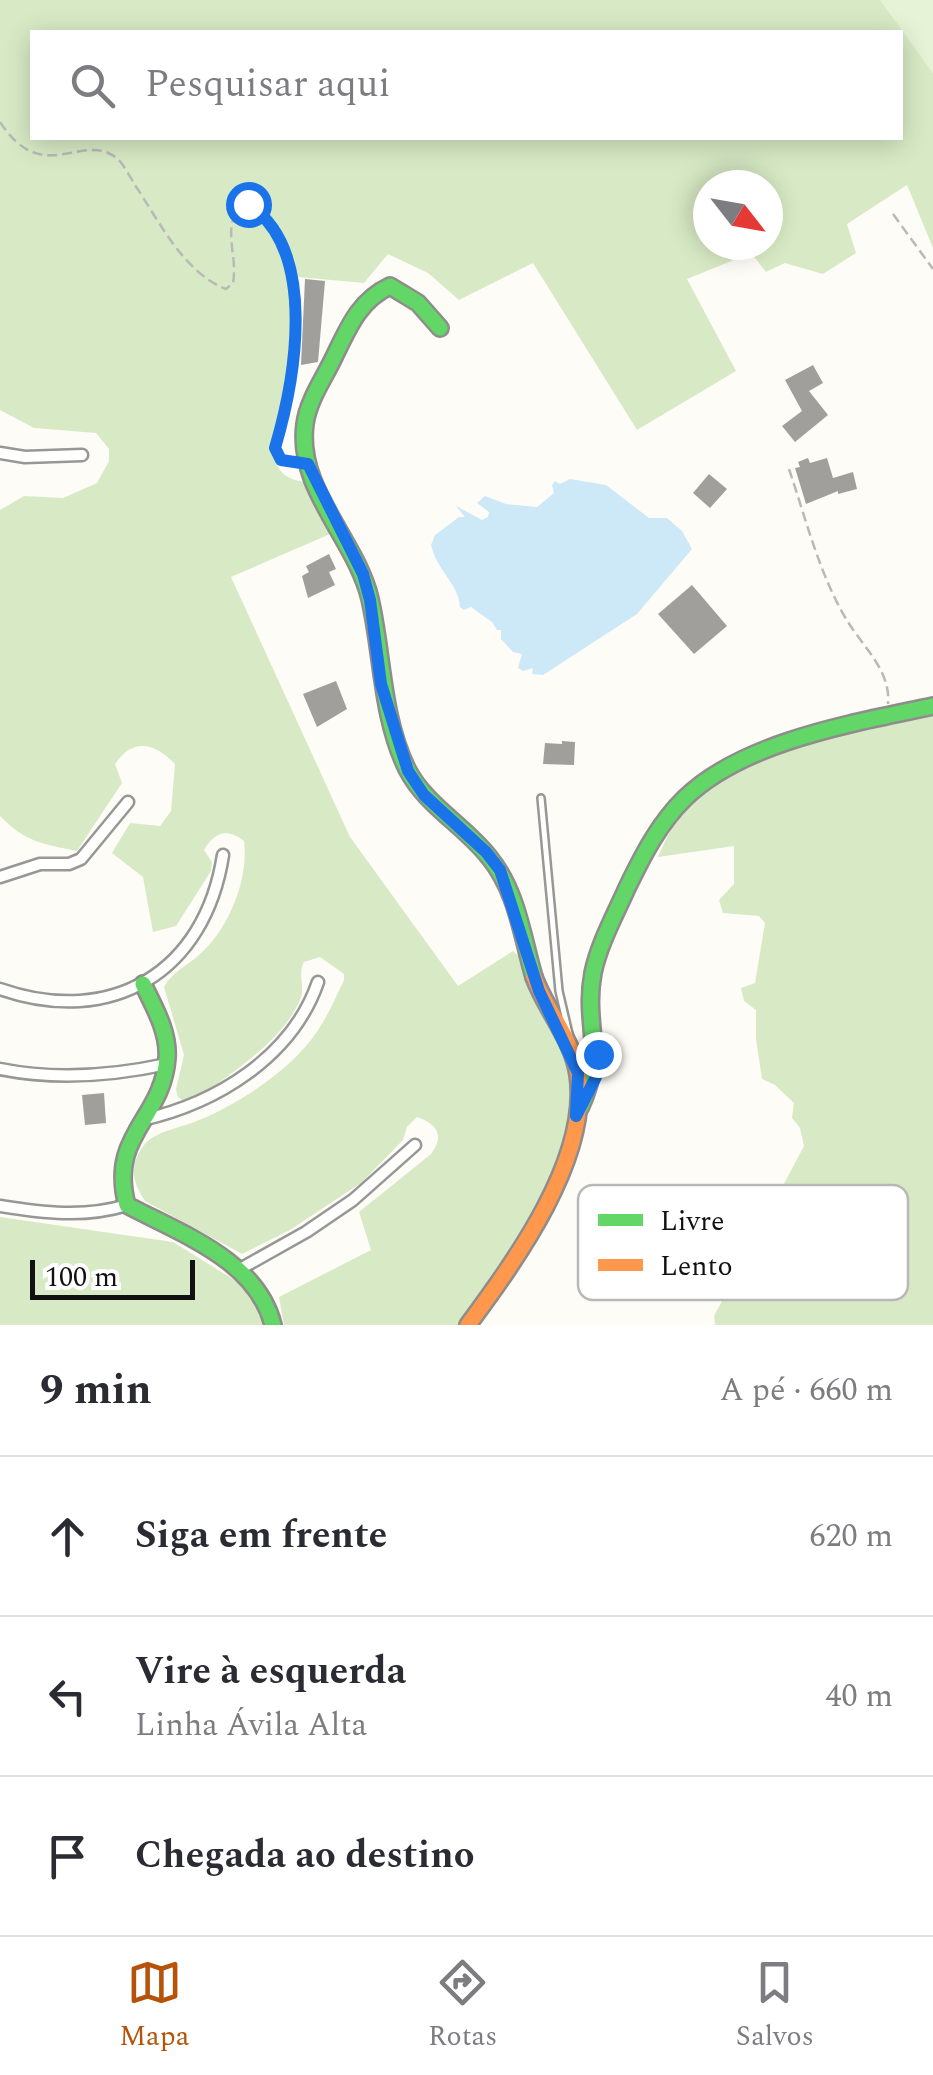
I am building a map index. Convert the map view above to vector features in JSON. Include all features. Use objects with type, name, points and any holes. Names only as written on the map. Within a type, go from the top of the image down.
[{"type":"street","points":[[440,328],[423,305],[408,294],[390,286],[372,293],[345,333],[305,422],[304,450],[363,574],[381,684],[408,771],[424,795],[500,870],[539,991],[578,1073],[576,1116],[549,1202],[468,1325]]},
{"type":"street","points":[[1,456],[82,455]]},
{"type":"street","points":[[576,1116],[596,1077],[598,1054],[590,976],[660,829],[686,797],[724,768],[760,752],[933,706]]},
{"type":"street","points":[[0,877],[40,864],[68,864],[81,859],[128,802]]},
{"type":"street","points":[[0,989],[38,1000],[80,1000],[110,996],[143,984],[176,961],[204,923],[218,888],[223,855]]},
{"type":"street","points":[[142,1120],[202,1102],[246,1075],[309,1008],[318,982]]},
{"type":"street","points":[[143,984],[161,1024],[167,1064],[161,1088],[119,1168],[119,1186],[126,1205],[240,1269],[266,1299],[273,1313],[273,1325]]},
{"type":"street","points":[[0,1069],[28,1074],[93,1075],[167,1064]]},
{"type":"street","points":[[240,1269],[306,1232],[352,1200],[415,1145]]},
{"type":"street","points":[[0,1206],[76,1214],[126,1205]]},
{"type":"lane","points":[[541,798],[559,991],[570,1032],[564,1042]]},
{"type":"path","points":[[0,122],[26,152],[44,157],[97,152],[117,158],[180,252],[212,284],[226,289],[233,284],[235,272],[230,221],[238,207],[248,204],[260,212],[273,227],[287,258],[295,311],[294,355],[275,448],[281,460],[308,464]]},
{"type":"path","points":[[893,214],[933,270]]},
{"type":"path","points":[[789,469],[829,583],[846,619],[888,683],[886,716]]},
{"type":"green space","points":[[0,0],[880,0],[902,30],[30,30],[30,140],[903,140],[903,32],[933,73],[933,248],[907,185],[847,224],[856,253],[823,274],[785,263],[766,272],[757,260],[783,260],[783,170],[693,170],[693,260],[734,260],[687,279],[736,371],[637,430],[533,263],[459,300],[428,273],[388,254],[364,283],[287,276],[291,353],[276,429],[275,457],[285,475],[311,483],[337,531],[231,577],[350,837],[458,986],[513,951],[520,958],[539,990],[572,1075],[573,1107],[555,1173],[520,1239],[463,1325],[284,1325],[279,1297],[371,1250],[359,1212],[431,1154],[438,1141],[434,1127],[417,1117],[407,1127],[403,1140],[361,1183],[290,1230],[242,1254],[145,1201],[135,1180],[134,1166],[149,1140],[228,1106],[283,1069],[318,1031],[344,974],[320,957],[304,962],[300,1000],[281,1030],[240,1067],[196,1099],[185,1102],[176,1089],[184,1055],[164,987],[209,945],[227,918],[240,888],[244,841],[227,833],[212,839],[204,850],[212,862],[211,871],[176,926],[153,932],[143,877],[112,853],[130,823],[160,826],[171,811],[175,764],[160,751],[144,746],[122,755],[115,764],[122,783],[77,851],[26,837],[0,816],[0,510],[24,496],[63,498],[97,483],[109,461],[109,449],[96,433],[34,428],[0,410]]},
{"type":"green space","points":[[933,0],[933,73],[903,30],[880,2]]},
{"type":"green space","points":[[933,713],[933,1325],[715,1325],[714,1316],[722,1300],[908,1300],[908,1185],[783,1185],[804,1146],[800,1128],[792,1118],[794,1103],[762,1079],[756,1010],[744,1001],[741,988],[755,983],[765,923],[759,916],[723,913],[719,900],[734,884],[734,846],[658,857],[689,803],[709,786],[767,757]]},
{"type":"green space","points":[[0,1217],[173,1242],[241,1284],[261,1313],[263,1325],[0,1325]]},
{"type":"water","points":[[570,479],[606,485],[649,518],[667,518],[682,531],[692,549],[637,614],[543,675],[532,674],[533,668],[518,668],[522,654],[513,652],[501,639],[501,630],[471,607],[460,607],[456,591],[431,545],[435,535],[459,517],[465,517],[456,506],[482,520],[489,512],[477,503],[485,496],[506,504],[537,507],[554,493],[555,481],[560,484]]},
{"type":"building","points":[[305,279],[325,281],[318,362],[301,365]]},
{"type":"building","points":[[813,365],[823,383],[809,391],[828,415],[795,442],[782,426],[802,411],[785,380]]},
{"type":"building","points":[[808,458],[810,463],[827,458],[833,478],[853,472],[857,489],[838,491],[806,504],[795,468]]},
{"type":"building","points":[[709,474],[727,489],[710,508],[693,493]]},
{"type":"building","points":[[329,554],[336,569],[329,572],[335,585],[308,598],[302,576],[309,572],[306,566]]},
{"type":"building","points":[[692,585],[727,626],[694,654],[658,614]]},
{"type":"building","points":[[336,681],[347,709],[317,727],[303,694]]},
{"type":"building","points":[[575,742],[574,765],[543,764],[545,743]]},
{"type":"building","points":[[104,1093],[106,1123],[85,1125],[82,1095]]},
{"type":"traffic: fast","points":[[440,328],[418,303],[390,286],[363,306],[313,397],[305,424],[305,448],[318,492],[353,555],[370,599],[387,707],[398,749],[424,794],[479,846],[498,870],[518,914],[534,977]]},
{"type":"traffic: fast","points":[[580,1108],[592,1070],[591,992],[596,962],[639,864],[676,808],[709,778],[769,748],[835,728],[933,706]]},
{"type":"traffic: fast","points":[[143,984],[163,1029],[167,1058],[156,1097],[125,1161],[127,1205],[193,1239],[234,1266],[264,1302],[273,1325]]},
{"type":"traffic: slow","points":[[468,1325],[545,1208],[561,1174],[579,1107],[575,1062],[534,977]]},
{"type":"route","points":[[248,204],[273,227],[287,258],[295,311],[294,355],[275,448],[281,460],[308,464],[363,574],[381,684],[408,771],[424,795],[500,870],[539,991],[578,1073],[576,1116],[596,1077],[598,1054]]}]
